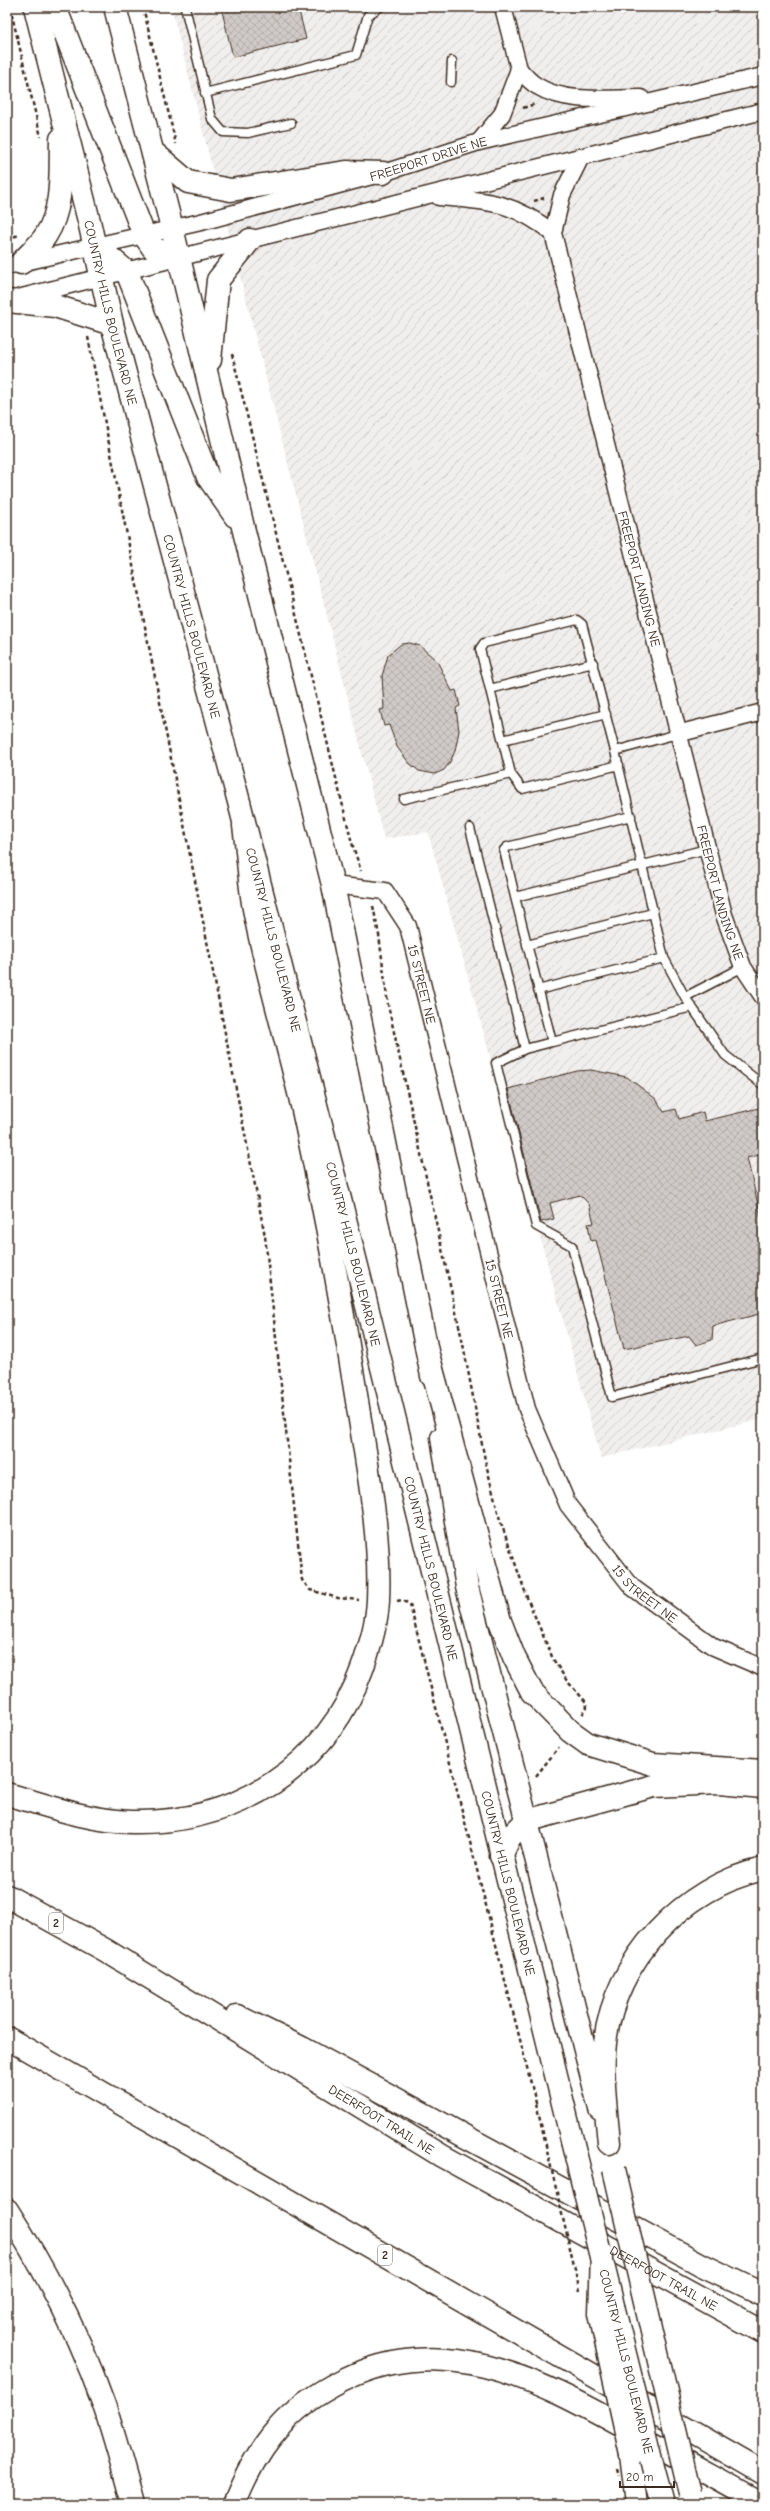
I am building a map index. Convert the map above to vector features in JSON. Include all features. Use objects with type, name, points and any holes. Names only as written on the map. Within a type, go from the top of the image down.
[{"type":"main road","name":"COUNTRY HILLS BOULEVARD NE","points":[[35,7],[95,245],[112,324],[362,1282],[501,1856],[572,2140],[602,2253],[663,2504]]},
{"type":"main road","points":[[55,7],[144,235],[154,248],[179,259]]},
{"type":"main road","points":[[115,7],[172,228],[243,527],[333,885],[376,1110],[429,1358],[467,1587],[609,2143],[603,2080],[605,2042],[612,2006],[629,1970],[648,1942],[667,1922],[694,1901],[722,1883],[763,1869]]},
{"type":"main road","points":[[14,264],[45,237],[53,222],[59,195],[62,112]]},
{"type":"main road","points":[[153,152],[188,182],[231,190],[346,172],[383,173]]},
{"type":"main road","points":[[209,385],[212,321],[218,280],[250,240]]},
{"type":"main road","points":[[95,245],[127,272],[208,477],[243,527]]},
{"type":"main road","points":[[8,301],[56,306],[112,324]]},
{"type":"main road","points":[[7,1794],[104,1820],[135,1822],[184,1818],[217,1810],[253,1795],[281,1778],[310,1754],[336,1723],[357,1683],[368,1654],[378,1602],[372,1500],[337,1282],[303,1110],[254,908],[244,826]]},
{"type":"main road","points":[[429,1358],[500,1621],[514,1657],[532,1692],[570,1731],[588,1744],[620,1755],[653,1764],[763,1771]]},
{"type":"main road","points":[[501,1856],[510,1837],[526,1821],[654,1786],[719,1783],[763,1787]]},
{"type":"main road","name":"DEERFOOT TRAIL NE","points":[[7,1896],[105,1950],[442,2156],[763,2332]]},
{"type":"main road","points":[[105,1950],[302,2048],[702,2265],[763,2294]]},
{"type":"main road","name":"2","points":[[7,2038],[763,2473]]},
{"type":"main road","points":[[614,2169],[691,2499]]},
{"type":"main road","points":[[7,2210],[30,2248],[77,2339],[104,2405],[133,2504]]},
{"type":"main road","points":[[602,2253],[600,2314],[623,2459],[637,2504]]},
{"type":"main road","points":[[234,2504],[248,2470],[266,2442],[296,2409],[352,2374],[380,2365],[417,2358],[451,2359],[483,2364],[538,2383],[582,2404],[763,2504]]},
{"type":"street","points":[[480,142],[502,114],[518,69],[503,7]]},
{"type":"street","points":[[518,69],[537,86],[556,95],[594,98],[670,98]]},
{"type":"street","name":"FREEPORT DRIVE NE","points":[[14,264],[144,235],[383,173],[480,142],[763,76]]},
{"type":"street","points":[[8,301],[763,111]]},
{"type":"street","name":"FREEPORT LANDING NE","points":[[581,157],[562,196],[552,233],[724,915],[743,967],[763,997]]},
{"type":"street","points":[[425,196],[505,204],[534,218],[552,233]]},
{"type":"street","points":[[678,734],[763,712]]},
{"type":"street","name":"15 STREET NE","points":[[333,885],[385,892],[408,926],[527,1409],[568,1505],[632,1587],[714,1647],[763,1668]]},
{"type":"lane","points":[[184,7],[212,119],[223,132],[248,133],[291,123]]},
{"type":"lane","points":[[205,92],[356,55],[368,16],[380,7]]},
{"type":"lane","points":[[451,82],[452,61]]},
{"type":"lane","points":[[619,765],[522,789],[511,774],[480,649],[484,643],[577,620],[582,624],[619,765],[664,958],[685,997],[725,1055],[763,1085]]},
{"type":"lane","points":[[490,689],[593,663]]},
{"type":"lane","points":[[503,740],[606,714]]},
{"type":"lane","points":[[615,751],[678,734]]},
{"type":"lane","points":[[404,799],[511,774]]},
{"type":"lane","points":[[552,1042],[504,850],[507,847],[631,816]]},
{"type":"lane","points":[[470,828],[525,1049]]},
{"type":"lane","points":[[515,897],[707,849]]},
{"type":"lane","points":[[527,945],[653,913]]},
{"type":"lane","points":[[538,990],[664,958]]},
{"type":"lane","points":[[685,997],[743,967]]},
{"type":"lane","points":[[692,1007],[525,1049],[496,1063],[536,1226],[572,1246],[612,1397],[763,1358]]},
{"type":"path","points":[[10,7],[41,138]]},
{"type":"path","points":[[143,7],[176,146],[180,151]]},
{"type":"path","points":[[518,110],[541,102]]},
{"type":"path","points":[[87,333],[265,1236],[302,1580],[310,1590],[338,1598],[378,1602],[403,1600],[410,1605],[536,2103],[580,2292]]},
{"type":"path","points":[[231,351],[352,843],[380,935],[388,1005],[463,1344],[485,1460],[500,1520],[528,1600],[552,1659],[567,1681],[586,1702],[587,1708],[581,1716]]},
{"type":"path","points":[[534,1779],[560,1744]]},
{"type":"path","points":[[619,2478],[623,2459]]},
{"type":"shaded area","points":[[171,7],[763,7],[763,1419],[601,1458],[428,832],[384,839]]},
{"type":"building","points":[[221,7],[298,7],[306,39],[233,57]]},
{"type":"building","points":[[410,643],[420,646],[437,661],[452,691],[456,690],[460,706],[456,708],[459,731],[455,751],[444,770],[435,774],[419,771],[409,763],[397,747],[389,725],[384,726],[380,710],[384,709],[382,676],[388,655],[401,644]]},
{"type":"building","points":[[591,1070],[627,1077],[656,1099],[664,1112],[676,1109],[679,1119],[703,1112],[705,1121],[763,1107],[763,1154],[747,1158],[761,1217],[763,1216],[763,1313],[713,1326],[712,1340],[696,1345],[689,1336],[624,1349],[596,1240],[591,1241],[588,1224],[594,1223],[589,1204],[580,1195],[550,1203],[554,1219],[541,1222],[508,1089],[577,1071]]}]
